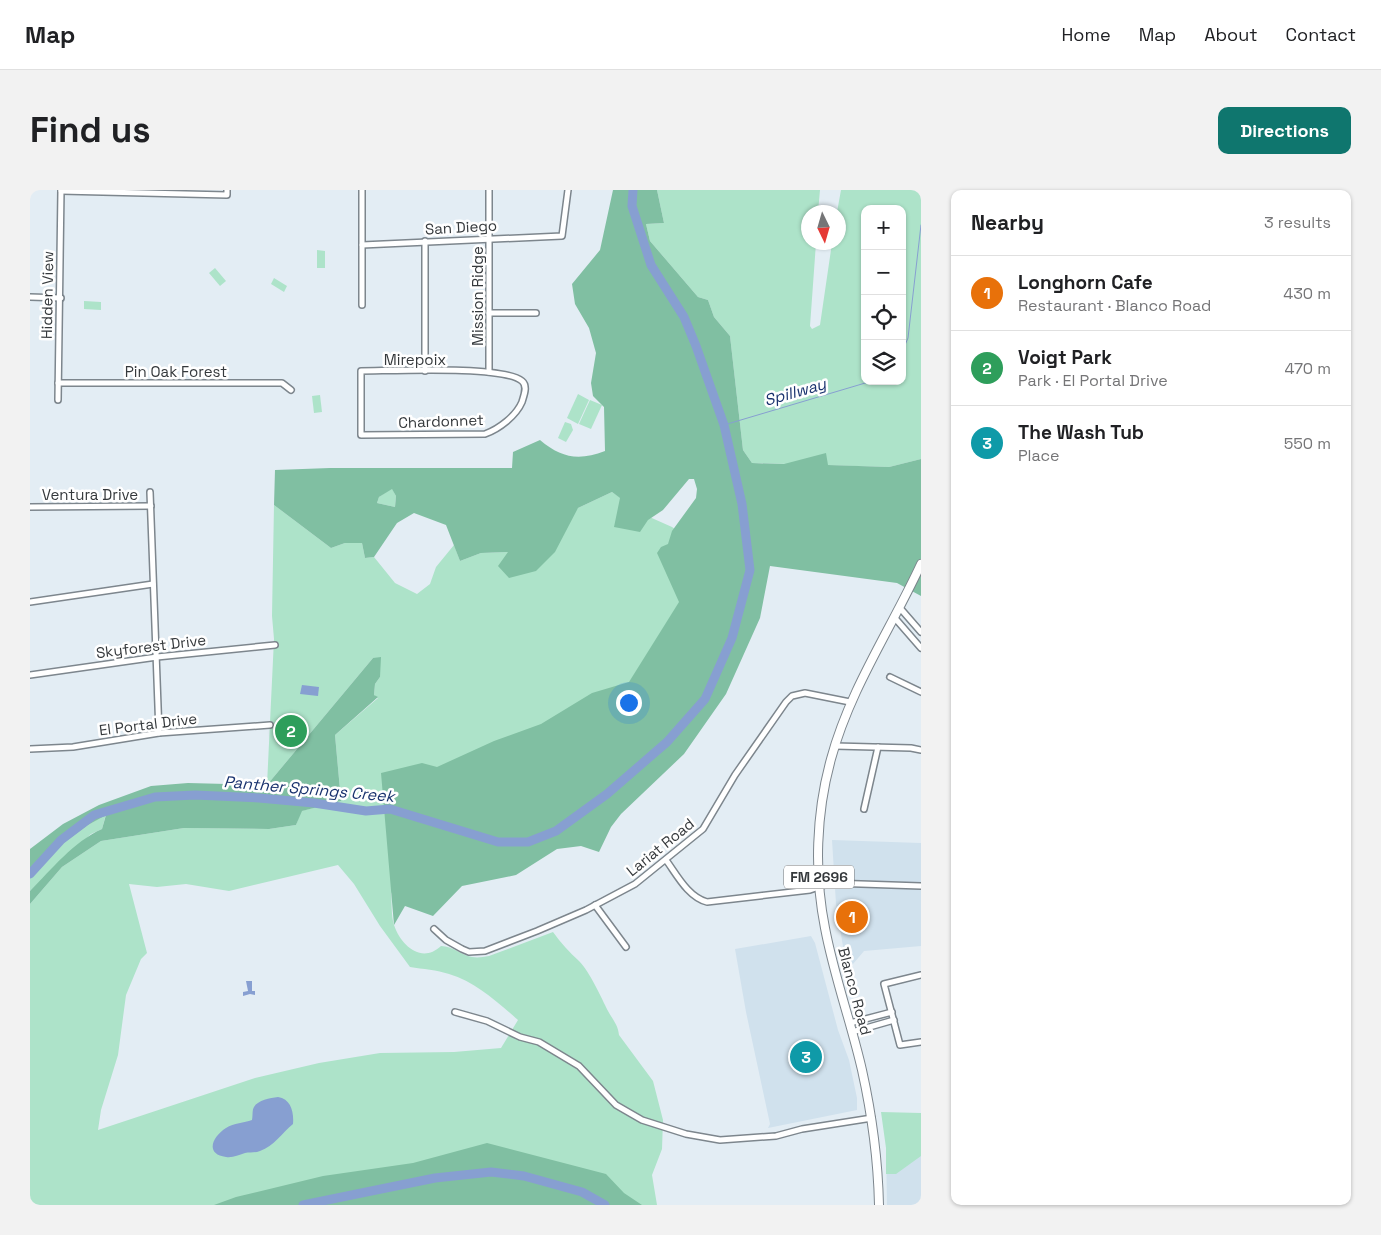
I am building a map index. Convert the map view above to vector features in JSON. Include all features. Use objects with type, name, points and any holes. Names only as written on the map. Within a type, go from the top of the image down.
[{"type":"main road","name":"Blanco Road","points":[[879,1205],[877,1160],[872,1118],[827,936],[819,888],[818,860],[821,810],[823,793],[835,746],[850,702],[921,564]]},
{"type":"street","points":[[362,190],[362,305]]},
{"type":"street","name":"Mission Ridge","points":[[489,190],[490,372]]},
{"type":"street","name":"San Diego","points":[[362,245],[562,236],[568,190]]},
{"type":"street","points":[[61,191],[227,193]]},
{"type":"street","name":"Hidden View","points":[[58,400],[61,191]]},
{"type":"street","points":[[425,241],[426,371]]},
{"type":"street","points":[[30,297],[60,298]]},
{"type":"street","points":[[489,313],[536,313]]},
{"type":"street","name":"Mirepoix","points":[[361,435],[361,371],[490,372],[518,378],[525,385]]},
{"type":"street","name":"Pin Oak Forest","points":[[58,383],[282,383],[291,390]]},
{"type":"street","name":"Chardonnet","points":[[361,435],[485,434],[498,428],[516,412],[525,394],[525,385]]},
{"type":"street","points":[[150,492],[159,733]]},
{"type":"street","name":"Ventura Drive","points":[[30,507],[151,506]]},
{"type":"street","points":[[30,602],[153,584]]},
{"type":"street","points":[[900,608],[921,632]]},
{"type":"street","points":[[894,617],[921,648]]},
{"type":"street","name":"Skyforest Drive","points":[[30,675],[156,657],[275,645]]},
{"type":"street","points":[[890,677],[921,692]]},
{"type":"street","name":"Lariat Road","points":[[434,929],[446,940],[462,949],[469,952],[482,952],[538,931],[635,884],[703,829],[735,775],[792,696],[805,693],[850,702]]},
{"type":"street","name":"El Portal Drive","points":[[30,749],[73,747],[159,733],[270,725]]},
{"type":"street","points":[[835,746],[911,748],[921,750]]},
{"type":"street","points":[[864,809],[878,747]]},
{"type":"street","points":[[666,860],[692,894],[700,900],[707,902],[819,888],[831,883],[921,886]]},
{"type":"street","points":[[595,905],[626,947]]},
{"type":"street","points":[[921,975],[884,984],[900,1045],[921,1042]]},
{"type":"street","points":[[455,1012],[487,1020],[520,1037],[539,1042],[579,1066],[616,1105],[642,1120],[686,1134],[720,1140],[776,1136],[802,1129],[872,1118]]},
{"type":"street","points":[[850,1023],[892,1012]]},
{"type":"street","points":[[878,1016],[880,1024]]},
{"type":"street","points":[[852,1032],[894,1020]]},
{"type":"shaded area","points":[[832,840],[921,843],[921,946],[864,951],[847,971],[836,904]]},
{"type":"shaded area","points":[[811,936],[815,943],[838,1030],[849,1060],[857,1098],[857,1110],[768,1128],[770,1124],[746,1012],[735,949]]},
{"type":"shaded area","points":[[921,1145],[921,1205],[887,1205],[886,1148]]},
{"type":"green space","points":[[613,190],[657,190],[664,223],[646,224],[650,241],[698,297],[708,300],[714,317],[730,336],[743,450],[752,463],[784,464],[826,453],[828,465],[889,467],[921,459],[921,596],[897,583],[770,566],[760,618],[726,694],[684,754],[621,814],[611,827],[599,852],[581,846],[557,849],[516,875],[462,886],[433,916],[405,906],[394,925],[381,773],[422,763],[437,767],[494,741],[541,724],[592,693],[629,682],[679,602],[657,553],[661,547],[668,544],[672,531],[696,498],[697,489],[694,479],[689,479],[663,510],[648,520],[640,532],[614,527],[620,498],[612,492],[578,508],[555,552],[536,571],[509,578],[498,566],[508,552],[481,553],[460,561],[446,525],[414,513],[397,523],[374,557],[365,558],[362,543],[345,543],[331,548],[274,505],[275,470],[330,468],[512,468],[513,452],[540,440],[555,451],[571,456],[587,456],[605,451],[604,407],[593,396],[591,383],[596,353],[589,328],[575,304],[572,284],[600,250]],"holes":[[[392,489],[396,496],[395,507],[377,503],[379,497]]]},
{"type":"green space","points":[[657,190],[820,190],[819,205],[801,205],[801,250],[815,250],[810,326],[812,329],[820,325],[831,250],[846,250],[846,205],[838,205],[841,190],[921,190],[921,459],[889,467],[752,463],[743,450],[730,336],[714,317],[708,300],[698,297],[650,241],[646,224],[664,223]]},
{"type":"green space","points":[[317,250],[325,251],[325,268],[317,268]]},
{"type":"green space","points":[[215,268],[226,281],[220,286],[209,273]]},
{"type":"green space","points":[[274,278],[287,286],[284,292],[271,284]]},
{"type":"green space","points":[[84,301],[101,302],[101,310],[84,309]]},
{"type":"green space","points":[[578,394],[589,400],[578,424],[567,418]]},
{"type":"green space","points":[[320,395],[322,412],[314,413],[312,396]]},
{"type":"green space","points":[[590,400],[602,405],[591,429],[579,424]]},
{"type":"green space","points":[[565,422],[571,424],[573,430],[566,442],[558,438]]},
{"type":"green space","points":[[392,488],[396,496],[395,507],[377,503],[379,497]]},
{"type":"green space","points":[[612,492],[645,515],[672,527],[709,553],[674,655],[391,893],[392,917],[397,933],[402,940],[407,946],[420,953],[434,951],[441,946],[449,947],[472,957],[485,957],[553,932],[587,971],[616,1025],[619,1035],[653,1081],[663,1120],[662,1149],[652,1175],[657,1205],[30,1205],[30,904],[62,867],[101,841],[184,828],[269,829],[296,825],[301,811],[341,801],[335,735],[378,698],[374,695],[375,684],[380,677],[373,658],[267,785],[274,639],[272,616],[274,505],[331,548],[345,543],[362,543],[365,558],[374,557],[395,583],[417,594],[430,584],[436,567],[454,545],[460,561],[481,553],[508,552],[578,508]],"holes":[[[338,865],[354,884],[380,926],[410,967],[444,973],[468,982],[486,993],[518,1020],[501,1048],[454,1052],[380,1053],[319,1063],[255,1078],[98,1130],[101,1110],[118,1055],[126,995],[141,959],[147,953],[129,884],[157,887],[186,884],[229,891]]]},
{"type":"green space","points":[[381,657],[380,677],[375,684],[374,695],[378,697],[335,735],[341,801],[302,811],[296,825],[269,829],[184,828],[101,841],[62,867],[30,904],[30,891],[72,849],[91,834],[102,829],[106,815],[88,825],[30,868],[30,849],[63,824],[99,805],[151,786],[188,783],[267,785],[373,658]]},
{"type":"green space","points":[[106,814],[102,829],[91,834],[30,891],[30,868]]},
{"type":"green space","points":[[881,1112],[921,1113],[921,1156],[896,1174],[886,1174],[886,1148]]},
{"type":"green space","points":[[487,1143],[606,1174],[624,1193],[642,1205],[214,1205],[236,1197],[323,1176],[413,1163]]},
{"type":"water","points":[[302,685],[319,687],[318,696],[300,694]]},
{"type":"water","points":[[246,981],[252,981],[252,991],[255,991],[255,995],[243,996],[243,992],[248,991]]},
{"type":"water","points":[[278,1097],[289,1103],[293,1115],[293,1124],[274,1143],[260,1151],[233,1157],[226,1157],[215,1152],[213,1149],[214,1140],[221,1131],[232,1125],[252,1120],[254,1107],[258,1103]]},
{"type":"waterway","name":"Panther Springs Creek","points":[[30,874],[61,840],[94,815],[155,797],[195,795],[259,798],[314,803],[366,811],[390,809],[498,842],[528,842],[556,831],[607,794],[667,742],[705,699],[732,638],[750,570],[742,504],[724,425],[684,317],[651,265],[632,206],[633,190]]},
{"type":"waterway","name":"Spillway","points":[[906,343],[921,225]]},
{"type":"waterway","name":"Spillway","points":[[724,425],[861,384]]},
{"type":"waterway","name":"Panther Springs Creek","points":[[303,1205],[435,1178],[491,1172],[524,1176],[582,1192],[605,1205]]},
{"type":"place","name":"Voigt Park","points":[[291,731]]},
{"type":"place","name":"Longhorn Cafe","points":[[852,917]]},
{"type":"place","name":"The Wash Tub","points":[[806,1057]]}]
